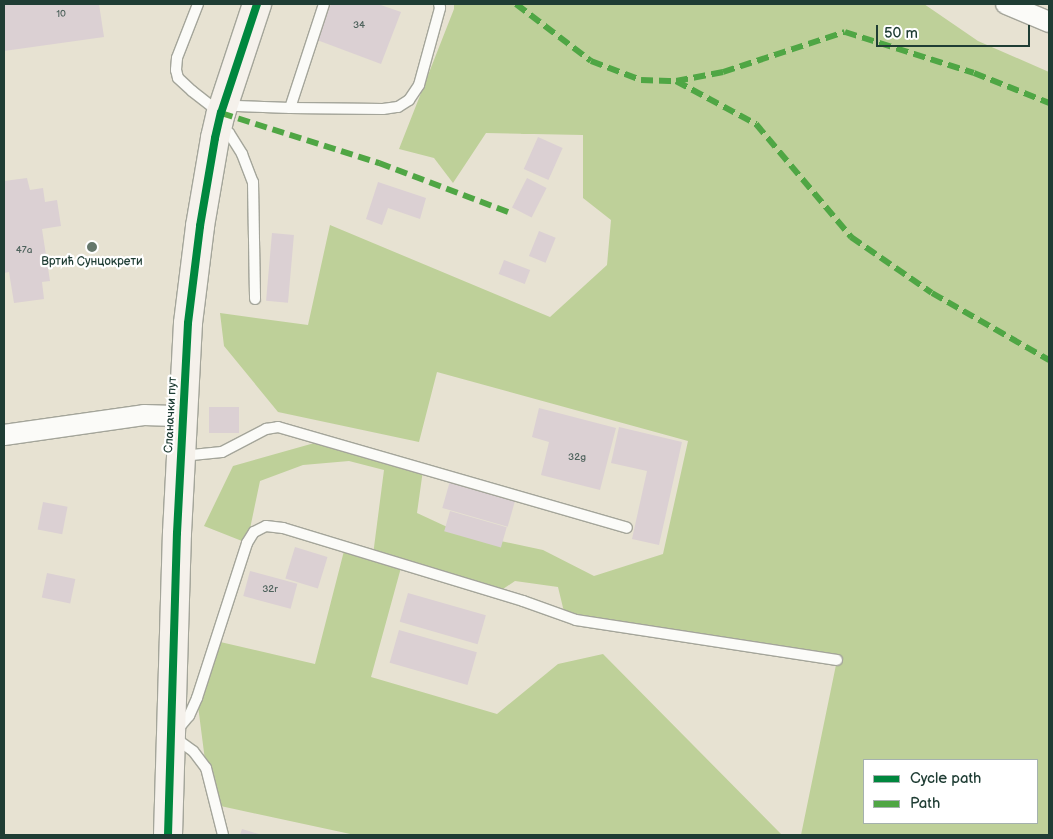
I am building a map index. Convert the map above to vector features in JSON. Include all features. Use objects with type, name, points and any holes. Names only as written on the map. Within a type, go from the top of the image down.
[{"type":"street","name":"Сланачки пут","points":[[168,835],[182,416],[188,323],[194,270],[221,114],[257,4]]},
{"type":"street","points":[[1006,4],[1049,22]]},
{"type":"street","points":[[4,435],[144,415],[182,416]]},
{"type":"lane","points":[[198,4],[177,58],[176,70],[178,78],[221,114],[229,133],[242,154],[253,182],[255,299]]},
{"type":"lane","points":[[290,108],[324,4]]},
{"type":"lane","points":[[221,114],[237,106],[383,109],[398,107],[409,100],[419,84],[440,8],[439,4]]},
{"type":"lane","points":[[181,456],[222,452],[266,429],[278,428],[627,528]]},
{"type":"lane","points":[[223,835],[206,768],[193,751],[172,736],[189,716],[197,698],[247,543],[254,532],[266,526],[283,528],[469,584],[576,620],[837,660]]},
{"type":"green space","points":[[454,4],[924,4],[978,41],[1049,72],[1049,835],[801,835],[837,660],[565,616],[558,587],[515,581],[497,593],[402,564],[371,677],[497,714],[558,664],[603,654],[782,835],[355,835],[216,805],[206,768],[197,698],[216,641],[315,664],[345,547],[373,555],[384,470],[349,461],[303,465],[260,481],[247,543],[204,526],[233,466],[325,440],[423,470],[417,513],[458,532],[543,550],[594,576],[663,554],[688,441],[437,372],[419,442],[278,412],[224,346],[220,313],[308,325],[330,225],[550,317],[607,265],[611,220],[583,198],[583,135],[486,133],[453,183],[434,158],[399,149],[454,9]]},
{"type":"building","points":[[4,4],[99,4],[104,37],[4,51]]},
{"type":"building","points":[[331,4],[378,4],[401,12],[381,64],[317,40]]},
{"type":"building","points":[[538,137],[563,148],[548,180],[524,169]]},
{"type":"building","points":[[27,178],[30,190],[43,188],[45,202],[57,200],[61,226],[42,229],[50,281],[42,282],[44,299],[14,303],[9,272],[4,273],[4,181]]},
{"type":"building","points":[[527,178],[547,188],[532,217],[512,207]]},
{"type":"building","points":[[378,182],[426,198],[420,219],[388,208],[382,225],[366,219]]},
{"type":"building","points":[[539,231],[556,238],[546,263],[529,256]]},
{"type":"building","points":[[272,233],[294,235],[288,303],[266,301]]},
{"type":"building","points":[[504,260],[530,270],[525,284],[499,274]]},
{"type":"building","points":[[209,407],[239,407],[239,433],[209,433]]},
{"type":"building","points":[[539,408],[616,428],[600,490],[541,475],[549,442],[532,437]]},
{"type":"building","points":[[619,427],[682,442],[659,545],[632,539],[647,471],[611,463]]},
{"type":"building","points":[[450,481],[515,500],[508,527],[442,508]]},
{"type":"building","points":[[43,502],[68,507],[62,534],[38,529]]},
{"type":"building","points":[[450,511],[507,527],[501,547],[444,531]]},
{"type":"building","points":[[295,547],[328,557],[318,588],[285,579]]},
{"type":"building","points":[[250,571],[297,584],[291,609],[243,596]]},
{"type":"building","points":[[47,573],[75,579],[70,603],[42,597]]},
{"type":"building","points":[[408,593],[486,615],[478,644],[400,622]]},
{"type":"building","points":[[399,630],[477,652],[467,685],[390,663]]},
{"type":"building","points":[[242,829],[262,835],[240,835]]},
{"type":"marked path","points":[[516,4],[591,61],[641,80],[676,81],[723,72],[845,32],[974,73],[1049,103]]},
{"type":"marked path","points":[[676,81],[756,124],[851,237],[932,293],[1049,360]]},
{"type":"marked path","points":[[221,113],[379,163],[513,214]]},
{"type":"cycle path","points":[[168,835],[177,533],[188,323],[200,226],[215,138],[221,113],[257,4]]},
{"type":"place","name":"Вртић Сунцокрети","points":[[92,247]]}]
